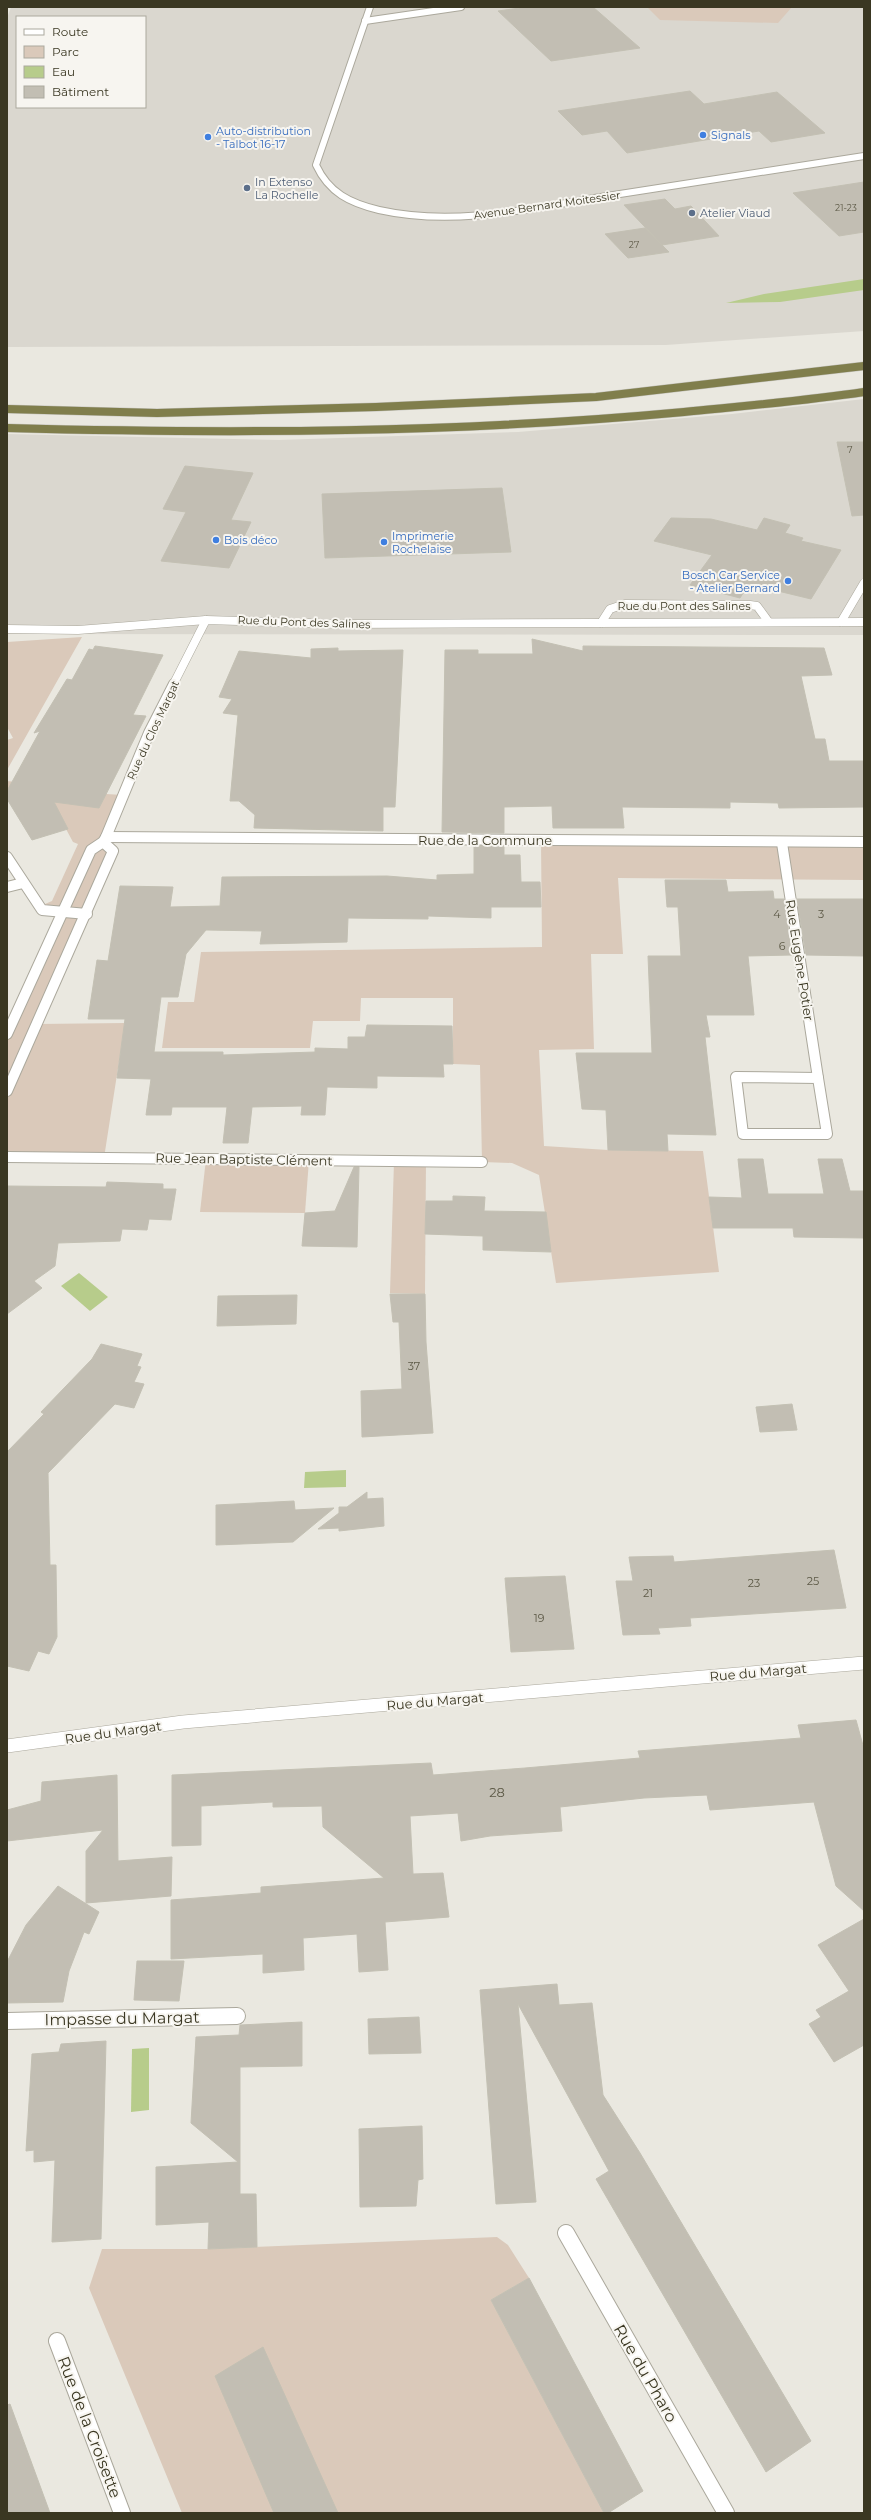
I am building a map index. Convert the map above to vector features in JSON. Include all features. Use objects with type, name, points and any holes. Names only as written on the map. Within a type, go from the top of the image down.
[{"type":"highway","points":[[7,409],[157,413],[376,407],[588,397],[864,366]]},
{"type":"highway","points":[[7,428],[165,433],[389,430],[617,419],[864,392]]},
{"type":"street","name":"Avenue Bernard Moitessier","points":[[370,7],[316,165],[325,183],[347,198],[377,209],[424,216],[480,216],[864,156]]},
{"type":"street","points":[[365,21],[461,7]]},
{"type":"street","points":[[841,622],[864,583]]},
{"type":"street","name":"Rue du Pont des Salines","points":[[601,623],[608,610],[614,606],[625,604],[750,605],[757,606],[768,621]]},
{"type":"street","name":"Rue du Pont des Salines","points":[[7,629],[78,630],[206,620],[341,624],[768,621],[864,622]]},
{"type":"street","name":"Rue du Clos Margat","points":[[7,1034],[92,850],[105,840],[149,733],[206,620]]},
{"type":"street","points":[[7,1091],[87,914],[113,851],[105,840]]},
{"type":"street","name":"Rue de la Commune","points":[[105,840],[782,843],[864,842]]},
{"type":"street","name":"Rue Eugène Potier","points":[[782,843],[819,1078],[827,1134],[743,1134],[736,1077],[819,1078]]},
{"type":"street","points":[[7,857],[38,907],[42,910],[87,914]]},
{"type":"street","points":[[7,888],[23,883]]},
{"type":"street","name":"Rue Jean Baptiste Clément","points":[[7,1157],[482,1162]]},
{"type":"street","name":"Rue du Margat","points":[[7,1746],[183,1722],[864,1663]]},
{"type":"street","name":"Impasse du Margat","points":[[7,2021],[237,2016]]},
{"type":"street","name":"Rue du Pharo","points":[[566,2233],[726,2513]]},
{"type":"street","name":"Rue de la Croisette","points":[[57,2341],[122,2513]]},
{"type":"shaded area","points":[[11,7],[864,7],[864,331],[666,345],[7,347],[7,18]]},
{"type":"shaded area","points":[[864,399],[864,635],[7,634],[7,434],[279,440],[518,432],[732,414]]},
{"type":"green space","points":[[647,7],[792,7],[778,23],[660,20]]},
{"type":"green space","points":[[82,637],[7,770],[7,740],[13,738],[7,727],[7,642]]},
{"type":"green space","points":[[7,781],[57,787],[55,791],[123,795],[106,837],[113,851],[38,1024],[125,1023],[104,1158],[7,1157],[7,1022],[64,913],[38,907],[52,901],[78,844],[73,842],[46,792],[7,799]]},
{"type":"green space","points":[[541,841],[864,842],[864,880],[618,878],[623,954],[591,954],[594,1049],[539,1050],[544,1146],[608,1150],[703,1151],[719,1272],[556,1283],[539,1175],[512,1163],[482,1162],[480,1065],[453,1064],[453,998],[361,998],[360,1021],[313,1021],[310,1048],[162,1048],[168,1002],[194,1002],[201,952],[542,947]]},
{"type":"green space","points":[[206,1159],[309,1160],[305,1213],[200,1212]]},
{"type":"green space","points":[[394,1161],[426,1161],[425,1294],[390,1293]]},
{"type":"green space","points":[[497,2237],[508,2245],[529,2278],[491,2300],[604,2513],[182,2513],[89,2288],[102,2249],[208,2249]]},
{"type":"water","points":[[864,279],[864,290],[780,302],[726,303],[764,294]]},
{"type":"water","points":[[79,1273],[108,1297],[90,1311],[61,1286]]},
{"type":"water","points":[[346,1470],[346,1487],[304,1488],[305,1472]]},
{"type":"water","points":[[149,2048],[149,2110],[131,2112],[132,2049]]},
{"type":"building","points":[[527,7],[593,7],[640,48],[551,61],[498,11]]},
{"type":"building","points":[[690,91],[704,104],[777,92],[825,133],[771,142],[759,131],[627,153],[607,131],[582,135],[558,111]]},
{"type":"building","points":[[864,182],[864,232],[839,236],[793,193]]},
{"type":"building","points":[[665,199],[675,209],[691,206],[719,236],[662,245],[624,205]]},
{"type":"building","points":[[645,228],[669,252],[628,258],[605,234]]},
{"type":"building","points":[[837,442],[864,442],[864,515],[852,516]]},
{"type":"building","points":[[185,466],[253,473],[231,520],[251,522],[229,568],[161,561],[186,512],[163,509]]},
{"type":"building","points":[[502,488],[511,552],[325,558],[322,494]]},
{"type":"building","points":[[671,518],[711,519],[757,530],[764,518],[790,525],[785,533],[803,538],[801,541],[841,550],[811,599],[749,584],[740,598],[690,585],[712,555],[654,541]]},
{"type":"building","points":[[532,639],[583,651],[583,646],[824,648],[832,675],[801,676],[815,739],[825,739],[829,761],[864,761],[864,807],[779,808],[778,803],[730,802],[730,808],[622,807],[624,828],[553,828],[552,806],[504,807],[504,833],[442,832],[445,650],[478,650],[478,654],[533,654]]},
{"type":"building","points":[[95,646],[163,655],[133,715],[146,716],[99,808],[54,802],[68,829],[32,840],[7,799],[7,791],[40,731],[34,733],[67,679],[72,680],[89,649],[93,650]]},
{"type":"building","points":[[338,648],[338,651],[403,650],[395,807],[383,807],[383,831],[254,828],[255,815],[239,801],[230,801],[238,715],[223,713],[232,699],[219,697],[239,651],[311,658],[311,649]]},
{"type":"building","points":[[474,846],[504,846],[504,855],[520,855],[521,882],[540,882],[541,907],[491,907],[491,918],[428,916],[428,919],[348,918],[347,942],[260,944],[262,931],[206,930],[186,954],[178,997],[161,997],[154,1052],[223,1052],[223,1055],[315,1052],[315,1048],[348,1049],[348,1037],[365,1037],[367,1025],[452,1026],[453,1064],[443,1064],[444,1077],[377,1076],[377,1088],[327,1087],[325,1115],[301,1115],[302,1106],[252,1107],[248,1143],[223,1143],[227,1107],[172,1107],[171,1115],[146,1115],[151,1079],[117,1078],[125,1019],[88,1019],[97,960],[108,961],[120,886],[173,887],[170,907],[220,906],[222,877],[387,876],[437,880],[437,875],[474,874]]},
{"type":"building","points":[[665,880],[726,880],[728,892],[773,891],[774,899],[784,899],[792,955],[748,956],[754,1015],[706,1015],[710,1037],[705,1037],[716,1135],[667,1134],[668,1151],[608,1150],[606,1110],[582,1109],[576,1053],[652,1053],[648,956],[681,956],[678,907],[667,907]]},
{"type":"building","points":[[797,899],[864,899],[864,956],[806,955]]},
{"type":"building","points":[[738,1159],[763,1159],[768,1194],[824,1194],[818,1159],[842,1159],[850,1191],[864,1191],[864,1238],[794,1237],[793,1228],[713,1228],[709,1197],[742,1198]]},
{"type":"building","points":[[354,1167],[359,1167],[357,1247],[302,1246],[305,1213],[335,1211]]},
{"type":"building","points":[[107,1182],[163,1184],[163,1189],[176,1189],[171,1220],[149,1219],[147,1230],[122,1229],[120,1241],[58,1243],[55,1266],[34,1281],[42,1288],[7,1314],[7,1186],[106,1187]]},
{"type":"building","points":[[453,1196],[485,1197],[484,1211],[546,1212],[551,1252],[483,1250],[483,1236],[425,1234],[426,1201],[453,1201]]},
{"type":"building","points":[[390,1294],[425,1294],[426,1342],[433,1433],[362,1437],[361,1391],[402,1389],[399,1322],[393,1322]]},
{"type":"building","points":[[297,1295],[296,1324],[217,1326],[218,1296]]},
{"type":"building","points":[[101,1344],[142,1354],[137,1366],[141,1367],[134,1382],[144,1384],[134,1408],[115,1404],[48,1473],[50,1565],[56,1565],[57,1637],[49,1654],[38,1651],[29,1671],[7,1666],[7,1452],[44,1414],[41,1412],[92,1359]]},
{"type":"building","points":[[792,1404],[797,1430],[760,1432],[756,1407]]},
{"type":"building","points":[[367,1492],[367,1499],[383,1498],[384,1526],[339,1531],[339,1528],[318,1529],[339,1513],[339,1507],[347,1507]]},
{"type":"building","points":[[294,1501],[295,1510],[334,1508],[293,1542],[216,1545],[216,1505]]},
{"type":"building","points":[[834,1550],[846,1608],[690,1618],[691,1626],[658,1628],[660,1634],[623,1635],[616,1581],[633,1581],[629,1557],[673,1556],[674,1562]]},
{"type":"building","points":[[565,1576],[574,1649],[511,1652],[505,1578]]},
{"type":"building","points":[[856,1720],[864,1749],[864,1911],[836,1886],[814,1802],[710,1810],[707,1795],[644,1798],[560,1807],[562,1831],[490,1836],[461,1841],[458,1813],[410,1816],[413,1874],[443,1873],[449,1917],[385,1922],[388,1970],[359,1972],[357,1934],[303,1938],[304,1970],[263,1973],[263,1954],[171,1959],[171,1900],[261,1893],[261,1887],[384,1878],[323,1827],[322,1806],[273,1807],[273,1802],[201,1806],[201,1845],[172,1846],[172,1775],[431,1763],[433,1775],[525,1768],[640,1758],[638,1751],[801,1738],[798,1725]]},
{"type":"building","points":[[117,1775],[118,1861],[172,1857],[171,1896],[86,1903],[86,1851],[103,1830],[7,1841],[7,1810],[41,1801],[42,1782]]},
{"type":"building","points":[[58,1886],[99,1912],[89,1934],[84,1932],[69,1971],[63,2002],[7,2003],[7,1962],[26,1925]]},
{"type":"building","points":[[864,1919],[864,2045],[834,2062],[809,2024],[821,2017],[816,2010],[849,1991],[818,1945]]},
{"type":"building","points":[[137,1961],[184,1961],[179,2001],[134,2000]]},
{"type":"building","points":[[557,1984],[559,2005],[592,2003],[603,2095],[640,2153],[811,2441],[766,2472],[596,2179],[609,2171],[518,2004],[536,2202],[496,2204],[480,1990]]},
{"type":"building","points":[[419,2017],[421,2053],[369,2054],[368,2019]]},
{"type":"building","points":[[302,2022],[302,2066],[240,2067],[240,2194],[256,2194],[257,2247],[208,2249],[209,2222],[156,2225],[156,2167],[238,2162],[191,2123],[196,2037],[239,2035],[240,2025]]},
{"type":"building","points":[[106,2041],[101,2239],[52,2242],[55,2160],[34,2162],[34,2150],[26,2151],[32,2054],[59,2052],[61,2044]]},
{"type":"building","points":[[422,2126],[423,2179],[418,2180],[416,2206],[360,2207],[359,2129]]},
{"type":"building","points":[[529,2278],[643,2491],[608,2513],[604,2513],[491,2300]]},
{"type":"building","points":[[263,2347],[338,2513],[274,2513],[215,2376]]},
{"type":"building","points":[[10,2404],[50,2513],[7,2513],[7,2405]]},
{"type":"place","name":"Signals","points":[[703,135]]},
{"type":"place","name":"Auto-distribution - Talbot 16-17","points":[[208,137]]},
{"type":"place","name":"In Extenso La Rochelle","points":[[247,188]]},
{"type":"place","name":"Atelier Viaud","points":[[692,213]]},
{"type":"place","name":"Bois déco","points":[[216,540]]},
{"type":"place","name":"Imprimerie Rochelaise","points":[[384,542]]},
{"type":"place","name":"Bosch Car Service - Atelier Bernard","points":[[788,581]]}]
